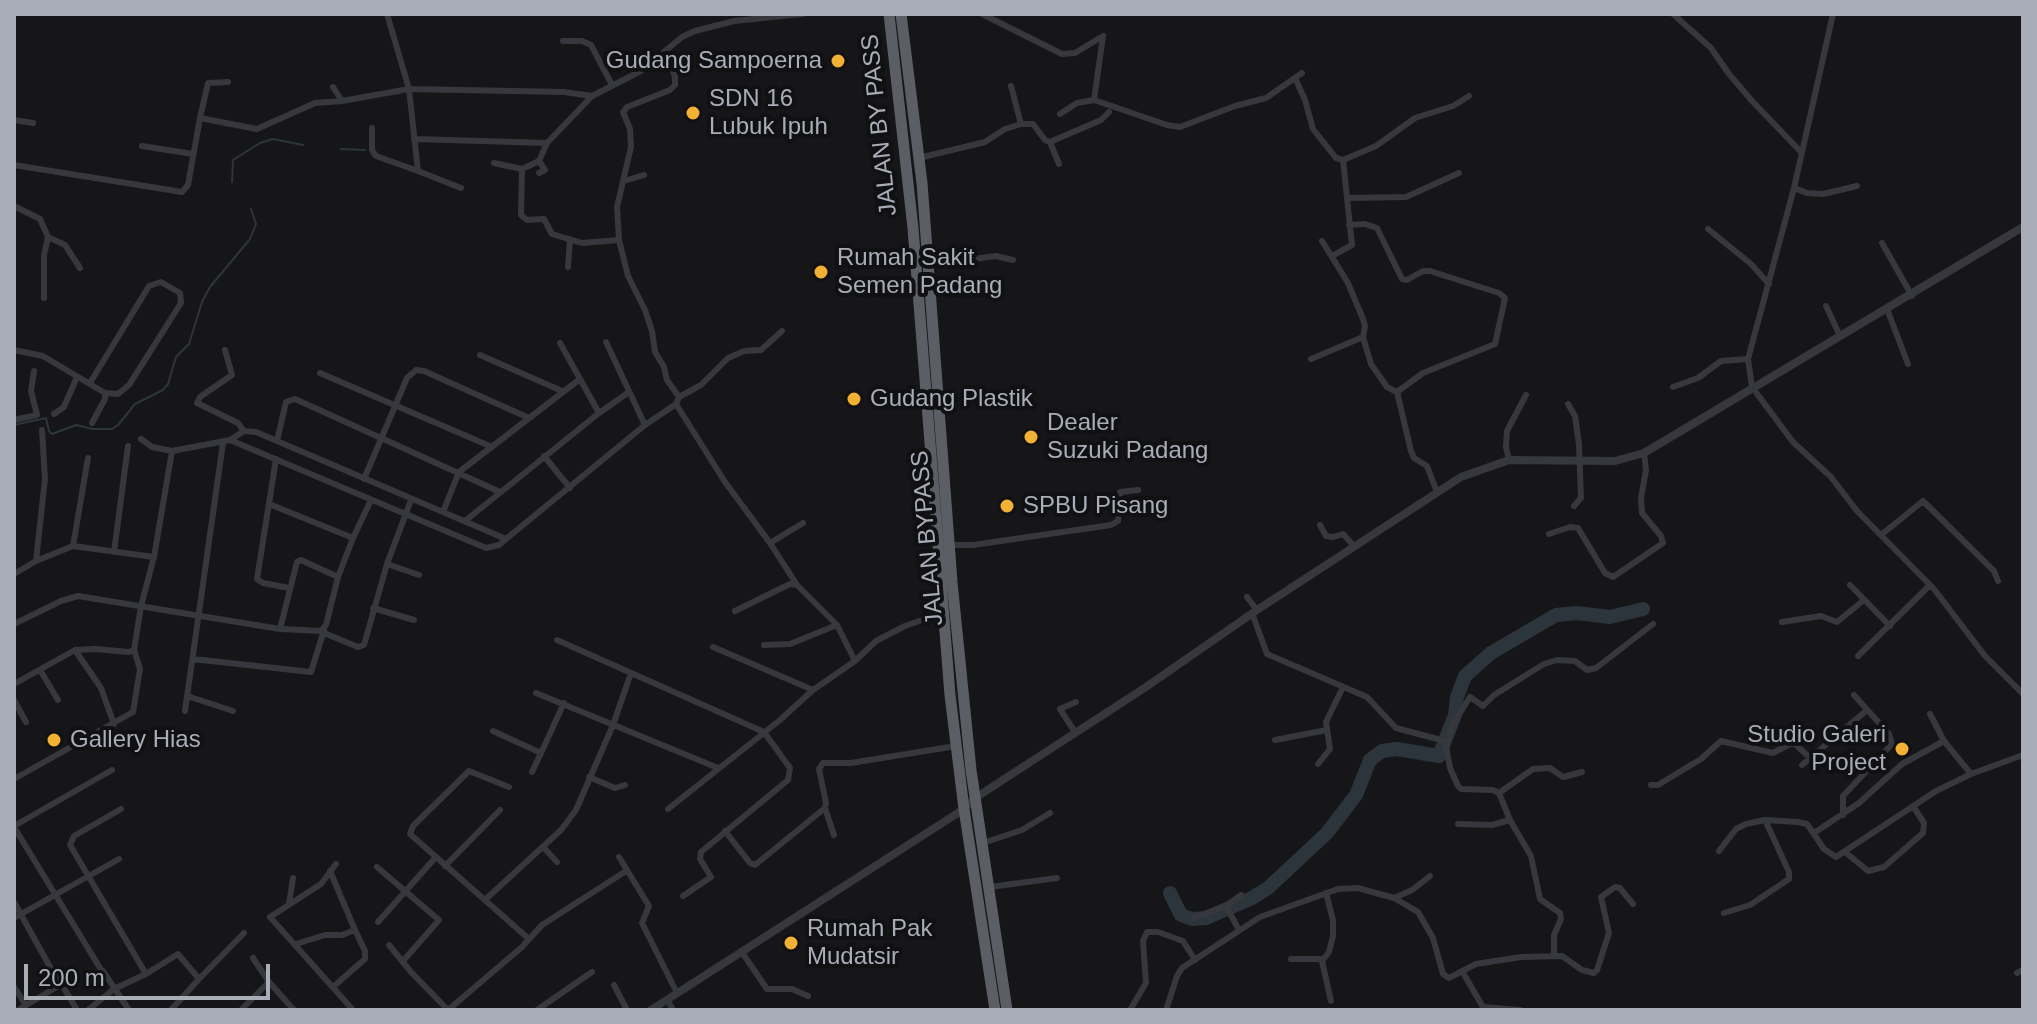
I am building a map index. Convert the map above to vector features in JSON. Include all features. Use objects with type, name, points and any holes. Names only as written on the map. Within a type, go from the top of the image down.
[{"type":"highway","name":"JALAN BY PASS","points":[[889,14],[909,183],[942,613]]},
{"type":"highway","name":"JALAN BYPASS","points":[[901,14],[930,271],[949,545],[975,798],[1007,1010]]},
{"type":"highway","points":[[917,278],[930,271]]},
{"type":"highway","name":"JALAN BYPASS","points":[[942,613],[964,809],[995,1010]]},
{"type":"street","points":[[387,14],[409,89],[418,171]]},
{"type":"street","points":[[494,163],[522,169],[539,161],[547,143],[592,96],[641,71],[695,31],[734,18],[802,14]]},
{"type":"street","points":[[982,14],[1062,54],[1075,53],[1103,36],[1094,100]]},
{"type":"street","points":[[1673,14],[1711,48],[1753,102],[1802,153]]},
{"type":"street","points":[[1833,14],[1794,188],[1748,359],[1752,387],[1793,442],[1831,477],[1857,511],[1930,585],[1985,656],[2023,694]]},
{"type":"street","points":[[563,41],[582,41],[591,45],[612,85]]},
{"type":"street","points":[[666,50],[675,85],[670,90],[627,107],[623,112],[631,139],[617,207],[619,240],[628,276],[652,331],[655,352],[667,380],[725,482],[797,585],[837,625],[855,661]]},
{"type":"street","points":[[1060,114],[1077,103],[1094,100],[1175,127],[1266,98],[1302,73]]},
{"type":"street","points":[[1295,78],[1313,129],[1336,158],[1343,160],[1376,146],[1415,118],[1453,106],[1469,96]]},
{"type":"street","points":[[14,174],[15,165],[182,192],[188,185],[208,83],[228,82]]},
{"type":"street","points":[[1011,86],[1021,124]]},
{"type":"street","points":[[333,87],[342,101]]},
{"type":"street","points":[[200,118],[257,129],[307,105],[409,89],[564,92],[592,96]]},
{"type":"street","points":[[1050,142],[1101,120],[1109,112]]},
{"type":"street","points":[[14,120],[33,123]]},
{"type":"street","points":[[919,158],[985,142],[1002,130],[1033,124],[1050,142],[1059,164]]},
{"type":"street","points":[[372,128],[372,150],[376,156],[461,188]]},
{"type":"street","points":[[414,139],[547,143]]},
{"type":"street","points":[[142,146],[193,154]]},
{"type":"street","points":[[1332,256],[1351,247],[1343,160]]},
{"type":"street","points":[[539,161],[545,170],[539,173]]},
{"type":"street","points":[[522,169],[521,215],[527,220],[544,219],[551,233],[589,244],[619,240]]},
{"type":"street","points":[[1347,198],[1406,197],[1459,173]]},
{"type":"street","points":[[624,181],[644,175]]},
{"type":"street","points":[[1794,188],[1823,194],[1857,186]]},
{"type":"street","points":[[14,206],[40,219],[48,237],[44,255],[44,298]]},
{"type":"street","points":[[1349,225],[1365,224],[1377,228],[1402,279],[1430,271],[1499,293],[1505,298],[1495,344],[1423,373],[1397,392]]},
{"type":"street","points":[[651,1010],[964,809],[975,798],[1146,687],[1254,611],[1461,477],[1509,460],[1615,461],[1644,453],[1912,296],[2023,227]]},
{"type":"street","points":[[1708,229],[1751,264],[1769,284]]},
{"type":"street","points":[[48,237],[65,245],[80,268]]},
{"type":"street","points":[[568,267],[570,239]]},
{"type":"street","points":[[1322,241],[1348,283],[1363,319],[1363,337],[1371,364],[1387,387],[1397,392]]},
{"type":"street","points":[[1882,243],[1912,296]]},
{"type":"street","points":[[930,271],[996,256],[1013,260]]},
{"type":"street","points":[[14,350],[43,356],[105,393],[118,394],[129,385],[181,303],[180,293],[161,282],[149,286],[90,383]]},
{"type":"street","points":[[1826,306],[1840,336]]},
{"type":"street","points":[[1887,309],[1908,364]]},
{"type":"street","points":[[226,441],[276,459],[479,547],[493,547],[677,400],[701,385],[728,358],[744,351],[761,350],[782,331]]},
{"type":"street","points":[[1311,359],[1363,337]]},
{"type":"street","points":[[606,342],[645,425]]},
{"type":"street","points":[[560,343],[599,413]]},
{"type":"street","points":[[225,350],[232,375],[200,397],[197,403],[238,423],[244,431]]},
{"type":"street","points":[[480,355],[562,391]]},
{"type":"street","points":[[1673,387],[1698,378],[1721,361],[1748,359]]},
{"type":"street","points":[[364,479],[407,378],[416,370],[529,418]]},
{"type":"street","points":[[14,420],[37,415],[31,397],[34,371]]},
{"type":"street","points":[[320,373],[492,447]]},
{"type":"street","points":[[54,414],[64,407],[77,377]]},
{"type":"street","points":[[443,512],[459,472],[580,379]]},
{"type":"street","points":[[465,521],[629,392]]},
{"type":"street","points":[[1397,392],[1411,451],[1414,458],[1427,466],[1437,492]]},
{"type":"street","points":[[92,423],[105,393]]},
{"type":"street","points":[[1509,460],[1507,431],[1526,395]]},
{"type":"street","points":[[277,441],[286,402],[295,399],[500,492]]},
{"type":"street","points":[[1568,404],[1577,421],[1580,460],[1581,498],[1574,506]]},
{"type":"street","points":[[36,561],[45,479],[42,430]]},
{"type":"street","points":[[141,439],[152,447],[172,451],[226,441],[244,431],[256,432],[506,539]]},
{"type":"street","points":[[185,711],[226,441]]},
{"type":"street","points":[[114,552],[128,446]]},
{"type":"street","points":[[14,779],[133,712],[140,669],[134,650],[172,451]]},
{"type":"street","points":[[1549,534],[1570,527],[1578,528],[1605,573],[1613,577],[1663,543],[1642,513],[1646,470],[1644,453]]},
{"type":"street","points":[[544,456],[570,488]]},
{"type":"street","points":[[73,546],[88,458]]},
{"type":"street","points":[[276,459],[257,579],[289,588]]},
{"type":"street","points":[[949,545],[973,545],[1111,525],[1118,521],[1120,492],[1138,490]]},
{"type":"street","points":[[193,659],[311,672],[338,577],[371,500]]},
{"type":"street","points":[[324,633],[361,647],[364,645],[387,564],[411,500]]},
{"type":"street","points":[[1881,535],[1923,501],[1994,571],[1998,581]]},
{"type":"street","points":[[269,504],[353,538]]},
{"type":"street","points":[[770,543],[803,523]]},
{"type":"street","points":[[1320,525],[1326,536],[1343,534],[1355,547]]},
{"type":"street","points":[[14,574],[73,546],[154,557]]},
{"type":"street","points":[[280,629],[299,560],[338,577]]},
{"type":"street","points":[[387,564],[419,575]]},
{"type":"street","points":[[735,611],[790,584],[797,585]]},
{"type":"street","points":[[1850,585],[1890,626]]},
{"type":"street","points":[[1858,656],[1930,585]]},
{"type":"street","points":[[14,624],[78,596],[280,629],[321,631],[326,625]]},
{"type":"street","points":[[1247,597],[1267,654],[1367,697],[1396,728],[1445,741]]},
{"type":"street","points":[[1782,622],[1821,616],[1837,622],[1864,600]]},
{"type":"street","points":[[373,608],[414,620]]},
{"type":"street","points":[[668,809],[876,641],[891,632],[942,613]]},
{"type":"street","points":[[1554,955],[1554,935],[1561,919],[1560,913],[1540,899],[1531,856],[1510,820],[1499,793],[1461,789],[1450,768],[1445,741],[1470,697],[1483,706],[1494,695],[1544,664],[1557,660],[1575,661],[1587,670],[1596,668],[1653,624]]},
{"type":"street","points":[[764,645],[790,644],[837,625]]},
{"type":"street","points":[[557,640],[764,732],[790,768],[791,776],[701,852],[700,859],[710,874],[709,879],[683,896]]},
{"type":"street","points":[[713,647],[813,690]]},
{"type":"street","points":[[14,684],[75,650],[134,650]]},
{"type":"street","points":[[75,650],[101,688],[114,724]]},
{"type":"street","points":[[40,670],[58,700]]},
{"type":"street","points":[[486,899],[543,847],[576,810],[613,725],[631,673]]},
{"type":"street","points":[[1318,764],[1330,749],[1326,722],[1343,687]]},
{"type":"street","points":[[536,693],[718,768]]},
{"type":"street","points":[[1843,815],[1843,796],[1892,744],[1889,734],[1854,695]]},
{"type":"street","points":[[187,696],[233,711]]},
{"type":"street","points":[[14,700],[26,722]]},
{"type":"street","points":[[1075,732],[1060,709],[1076,702]]},
{"type":"street","points":[[532,772],[564,703]]},
{"type":"street","points":[[1802,765],[1867,710]]},
{"type":"street","points":[[1930,714],[1944,741],[1971,774]]},
{"type":"street","points":[[1275,740],[1327,730]]},
{"type":"street","points":[[493,731],[541,753]]},
{"type":"street","points":[[1651,785],[1658,785],[1701,759],[1721,741],[1773,753],[1795,744],[1810,758]]},
{"type":"street","points":[[1814,833],[1843,815],[1902,764],[1944,741]]},
{"type":"street","points":[[834,835],[825,808],[819,769],[823,763],[851,763],[956,746]]},
{"type":"street","points":[[1719,851],[1736,829],[1765,820],[1803,822],[1824,849],[1836,857],[1948,784],[2021,758]]},
{"type":"street","points":[[1499,793],[1533,769],[1550,768],[1563,777],[1582,772]]},
{"type":"street","points":[[112,770],[14,827],[129,1010]]},
{"type":"street","points":[[509,787],[469,771],[410,830],[410,834],[529,939]]},
{"type":"street","points":[[589,777],[615,788],[625,785]]},
{"type":"street","points":[[1845,852],[1868,871],[1884,867],[1923,833],[1924,823],[1913,806]]},
{"type":"street","points":[[725,831],[750,863],[755,865],[825,808]]},
{"type":"street","points":[[121,809],[70,840],[70,845],[146,974]]},
{"type":"street","points":[[445,866],[500,810]]},
{"type":"street","points":[[983,843],[1022,830],[1050,813]]},
{"type":"street","points":[[1458,824],[1492,825],[1510,820]]},
{"type":"street","points":[[1724,913],[1750,905],[1789,879],[1789,872],[1765,820]]},
{"type":"street","points":[[543,847],[557,862]]},
{"type":"street","points":[[619,857],[649,906],[642,923],[677,993]]},
{"type":"street","points":[[378,922],[435,858]]},
{"type":"street","points":[[18,916],[119,859]]},
{"type":"street","points":[[336,864],[321,884],[270,917],[353,1010]]},
{"type":"street","points":[[377,867],[439,920],[403,961]]},
{"type":"street","points":[[330,871],[365,951],[365,959],[333,987]]},
{"type":"street","points":[[389,945],[448,1010],[542,925],[626,871]]},
{"type":"street","points":[[1394,898],[1412,890],[1430,876]]},
{"type":"street","points":[[289,904],[293,878]]},
{"type":"street","points":[[990,887],[1057,878]]},
{"type":"street","points":[[1166,1010],[1182,968],[1239,930],[1295,903],[1338,889],[1358,888],[1408,904],[1426,923],[1445,977],[1454,977],[1476,964],[1498,958],[1554,955],[1594,973],[1610,926],[1600,902],[1601,897],[1615,887],[1620,888],[1633,904]]},
{"type":"street","points":[[1291,959],[1322,959],[1328,955],[1333,920],[1326,893]]},
{"type":"street","points":[[1194,918],[1227,909],[1241,895]]},
{"type":"street","points":[[14,902],[18,916],[60,985],[18,1010]]},
{"type":"street","points":[[1227,909],[1239,930]]},
{"type":"street","points":[[296,944],[323,935],[342,935],[355,930]]},
{"type":"street","points":[[1130,1010],[1146,983],[1143,941],[1147,932],[1158,932],[1183,941],[1195,960]]},
{"type":"street","points":[[171,1010],[244,933]]},
{"type":"street","points":[[741,951],[767,989],[792,989],[808,996]]},
{"type":"street","points":[[88,1010],[114,989],[178,954],[199,979]]},
{"type":"street","points":[[253,958],[294,1010]]},
{"type":"street","points":[[1322,959],[1331,1001]]},
{"type":"street","points":[[1462,971],[1483,1007],[1520,1010]]},
{"type":"street","points":[[537,1010],[592,972]]},
{"type":"street","points":[[241,1010],[269,982]]},
{"type":"street","points":[[614,985],[627,1010]]},
{"type":"street","points":[[14,987],[26,1005]]},
{"type":"street","points":[[65,990],[77,1010]]},
{"type":"street","points":[[667,999],[673,1010]]},
{"type":"waterway","points":[[232,182],[233,160],[260,143],[273,139],[303,145]]},
{"type":"waterway","points":[[341,149],[365,150]]},
{"type":"waterway","points":[[14,425],[46,418],[52,434],[76,425],[112,429],[135,404],[163,390],[168,384],[176,357],[189,344],[210,287],[250,239],[256,224],[251,209]]},
{"type":"waterway","points":[[1170,893],[1181,915],[1192,919],[1206,918],[1252,898],[1268,888],[1327,833],[1356,795],[1370,760],[1382,751],[1397,749],[1439,756],[1455,715],[1457,697],[1465,676],[1491,653],[1556,615],[1577,613],[1610,617],[1643,609]]},
{"type":"place","name":"Gudang Sampoerna","points":[[838,61]]},
{"type":"place","name":"SDN 16 Lubuk Ipuh","points":[[693,113]]},
{"type":"place","name":"Rumah Sakit Semen Padang","points":[[821,272]]},
{"type":"place","name":"Gudang Plastik","points":[[854,399]]},
{"type":"place","name":"Dealer Suzuki Padang","points":[[1031,437]]},
{"type":"place","name":"SPBU Pisang","points":[[1007,506]]},
{"type":"place","name":"Gallery Hias","points":[[54,740]]},
{"type":"place","name":"Studio Galeri Project","points":[[1902,749]]},
{"type":"place","name":"Rumah Pak Mudatsir","points":[[791,943]]}]
